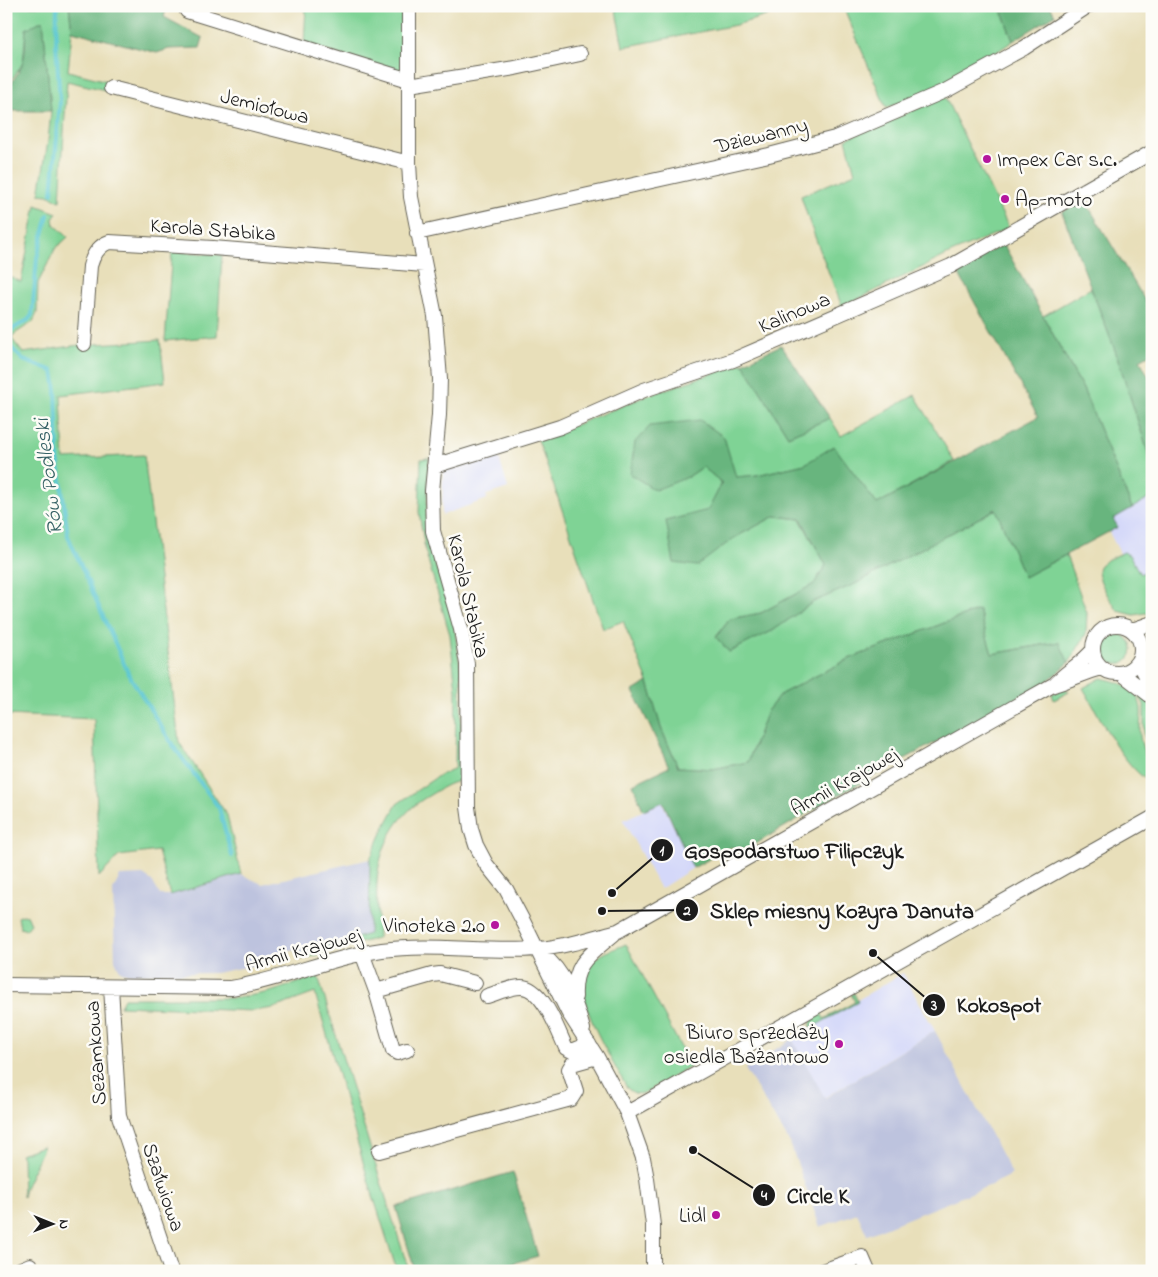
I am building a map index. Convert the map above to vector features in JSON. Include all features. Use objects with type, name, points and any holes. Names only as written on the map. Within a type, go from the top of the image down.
[{"type":"street","name":"Karola Stabika","points":[[409,6],[409,163],[411,197],[435,316],[440,360],[439,415],[434,466],[433,532],[461,630],[467,664],[468,807],[470,829],[476,846],[486,864],[506,889],[553,985],[588,1042]]},
{"type":"street","name":"Dziewanny","points":[[418,233],[770,155],[835,138],[947,90],[1024,48],[1088,6]]},
{"type":"street","points":[[187,11],[409,82],[516,68],[580,54]]},
{"type":"street","name":"Jemiołowa","points":[[110,88],[409,163]]},
{"type":"street","name":"Kalinowa","points":[[434,466],[560,427],[644,390],[733,360],[942,269],[1152,152]]},
{"type":"street","name":"Karola Stabika","points":[[84,344],[90,266],[97,250],[110,242],[424,265]]},
{"type":"street","points":[[1132,630],[1152,623]]},
{"type":"street","points":[[1119,625],[1132,630],[1141,647],[1138,661],[1128,670],[1121,672],[1112,672],[1103,668],[1098,663],[1093,650],[1097,636],[1108,627],[1119,625]]},
{"type":"street","points":[[1141,647],[1152,637]]},
{"type":"street","name":"Armii Krajowej","points":[[1053,685],[1063,674],[1079,664],[1093,650]]},
{"type":"street","points":[[1138,661],[1152,687]]},
{"type":"street","name":"Armii Krajowej","points":[[6,985],[231,988],[252,984],[362,953],[410,947],[537,949],[571,944],[618,931],[1053,685],[1103,668]]},
{"type":"street","points":[[1121,672],[1152,697]]},
{"type":"street","points":[[627,1113],[1152,818]]},
{"type":"street","points":[[576,1005],[575,980],[580,965],[618,931]]},
{"type":"street","points":[[537,949],[562,974],[576,1005],[588,1042],[627,1113],[640,1149],[647,1179],[653,1224],[654,1271]]},
{"type":"street","points":[[362,953],[393,1050],[397,1053],[408,1050]]},
{"type":"street","points":[[376,992],[440,974],[475,983]]},
{"type":"street","points":[[487,996],[519,986],[528,988],[544,1003],[566,1048],[572,1051],[588,1042]]},
{"type":"street","name":"Sezamkowa","points":[[111,987],[119,1116]]},
{"type":"street","points":[[379,1151],[571,1099],[576,1090],[569,1069],[572,1064],[597,1056]]},
{"type":"street","name":"Szałwiowa","points":[[119,1116],[170,1271]]},
{"type":"street","points":[[822,1271],[862,1257],[868,1271]]},
{"type":"street","points":[[16,1271],[30,1265]]},
{"type":"shaded area","points":[[497,451],[508,488],[486,495],[487,499],[442,515],[443,469]]},
{"type":"shaded area","points":[[1152,495],[1152,608],[1150,609],[1103,521]]},
{"type":"shaded area","points":[[662,802],[693,868],[660,889],[623,820]]},
{"type":"shaded area","points":[[370,859],[369,934],[301,954],[295,949],[270,955],[267,963],[215,973],[128,974],[120,971],[115,960],[113,890],[120,876],[143,875],[152,881],[160,895],[170,895],[241,874],[262,884]]},
{"type":"shaded area","points":[[903,973],[935,1031],[824,1098],[792,1039]]},
{"type":"shaded area","points":[[935,1031],[1012,1174],[991,1185],[867,1235],[857,1213],[820,1227],[790,1143],[745,1069],[792,1039],[825,1098]]},
{"type":"green space","points":[[6,6],[69,6],[72,31],[68,71],[107,81],[105,90],[67,81],[60,201],[48,195],[39,194],[51,111],[43,20],[26,29],[23,63],[6,88]]},
{"type":"green space","points":[[69,6],[167,6],[164,17],[203,38],[200,48],[169,49],[157,53],[72,31]]},
{"type":"green space","points":[[306,6],[402,6],[402,74],[304,44]]},
{"type":"green space","points":[[615,6],[799,6],[736,25],[623,47]]},
{"type":"green space","points":[[843,6],[1000,6],[1013,41],[947,85],[886,108]]},
{"type":"green space","points":[[1000,6],[1050,6],[1055,15],[1013,41]]},
{"type":"green space","points":[[43,20],[51,111],[13,111],[8,95],[11,84],[23,61],[26,29]]},
{"type":"green space","points":[[945,97],[1009,228],[951,253],[842,307],[801,196],[855,173],[846,139]]},
{"type":"green space","points":[[1084,199],[1152,312],[1152,353],[1140,360],[1152,383],[1152,465],[1116,353],[1062,212]]},
{"type":"green space","points":[[36,205],[57,213],[53,219],[54,224],[68,237],[55,249],[38,283],[37,313],[33,322],[13,335],[12,339],[23,353],[80,345],[160,340],[165,382],[61,395],[64,459],[144,455],[179,742],[227,815],[241,874],[170,895],[158,851],[119,856],[99,877],[94,719],[6,715],[6,275],[21,282]]},
{"type":"green space","points":[[1004,245],[1083,389],[1132,508],[1113,519],[1118,527],[1024,577],[996,509],[855,584],[813,602],[774,630],[729,652],[716,637],[730,619],[761,613],[814,584],[826,565],[801,519],[775,516],[734,538],[697,566],[674,563],[666,521],[708,510],[722,483],[703,467],[688,477],[655,490],[630,474],[635,442],[650,426],[700,420],[724,437],[736,477],[757,475],[805,464],[834,446],[877,504],[1038,417],[955,267]]},
{"type":"green space","points":[[172,251],[222,255],[217,336],[165,341]]},
{"type":"green space","points":[[1091,288],[1116,353],[1152,465],[1152,497],[1132,508],[1083,389],[1043,316]]},
{"type":"green space","points":[[781,345],[830,418],[788,436],[743,363]]},
{"type":"green space","points":[[743,363],[788,436],[830,418],[841,436],[915,395],[954,461],[877,504],[834,447],[805,464],[736,478],[724,438],[688,477],[703,467],[722,483],[708,511],[666,521],[697,565],[734,538],[775,516],[800,519],[826,565],[814,584],[761,613],[730,619],[716,637],[729,652],[774,630],[813,602],[855,584],[996,509],[1024,577],[1066,555],[1087,613],[1086,634],[1069,663],[1058,642],[992,654],[979,610],[851,658],[781,694],[767,711],[748,762],[713,769],[678,767],[661,728],[648,682],[623,621],[603,629],[538,440],[649,395]]},
{"type":"green space","points":[[429,458],[426,524],[433,558],[453,618],[461,673],[461,781],[445,786],[410,809],[389,837],[380,860],[377,880],[378,938],[299,960],[295,949],[301,954],[369,934],[370,859],[386,824],[397,804],[438,776],[455,768],[456,690],[450,635],[425,550],[419,512],[421,459]]},
{"type":"green space","points":[[1124,552],[1130,556],[1140,574],[1144,572],[1152,586],[1152,614],[1134,615],[1118,611],[1104,588],[1098,569],[1100,565]]},
{"type":"green space","points":[[979,610],[992,654],[1059,642],[1069,663],[1045,683],[842,793],[747,849],[731,847],[693,868],[663,802],[643,810],[633,784],[669,767],[633,691],[648,682],[661,728],[678,767],[713,769],[748,762],[767,711],[781,694],[851,658]]},
{"type":"green space","points":[[1117,634],[1128,638],[1132,649],[1128,660],[1117,664],[1106,660],[1102,649],[1106,638]]},
{"type":"green space","points":[[1101,678],[1126,686],[1136,695],[1139,701],[1141,708],[1140,736],[1152,777],[1152,784],[1140,775],[1121,753],[1083,688]]},
{"type":"green space","points":[[1064,688],[1069,692],[1054,700],[1052,694]]},
{"type":"green space","points":[[1136,688],[1152,706],[1152,758],[1144,735],[1144,705]]},
{"type":"green space","points":[[28,916],[31,924],[26,930],[20,928],[18,917]]},
{"type":"green space","points":[[626,944],[691,1066],[641,1094],[627,1088],[591,1019],[583,990],[583,976],[593,961],[606,952]]},
{"type":"green space","points":[[318,976],[409,1271],[397,1271],[369,1183],[315,993],[274,1008],[253,1011],[120,1006],[124,998],[237,998],[270,992]]},
{"type":"green space","points":[[854,993],[858,1002],[811,1028],[814,1016],[820,1011],[824,1019],[855,1002],[851,994]]},
{"type":"green space","points":[[43,1146],[23,1197],[22,1158],[20,1154]]},
{"type":"green space","points":[[513,1172],[538,1256],[485,1271],[415,1271],[396,1207]]},
{"type":"waterway","name":"Rów Podleski","points":[[52,193],[60,102],[56,43],[57,6]]},
{"type":"waterway","name":"Rów Podleski","points":[[48,215],[37,258],[32,315],[28,320],[9,331],[7,343],[23,360],[53,371],[56,390],[58,457],[68,536],[129,675],[174,747],[219,808],[232,856]]},
{"type":"place","name":"Impex Car s.c.","points":[[987,159]]},
{"type":"place","name":"Ap-moto","points":[[1005,199]]},
{"type":"place","name":"Gospodarstwo Filipczyk","points":[[612,893]]},
{"type":"place","name":"Sklep miesny Kozyra Danuta","points":[[602,911]]},
{"type":"place","name":"Vinoteka 2.0","points":[[495,925]]},
{"type":"place","name":"Kokospot","points":[[873,953]]},
{"type":"place","name":"Biuro sprzedaży osiedla Bażantowo","points":[[839,1044]]},
{"type":"place","name":"Circle K","points":[[693,1150]]},
{"type":"place","name":"Lidl","points":[[716,1215]]}]
